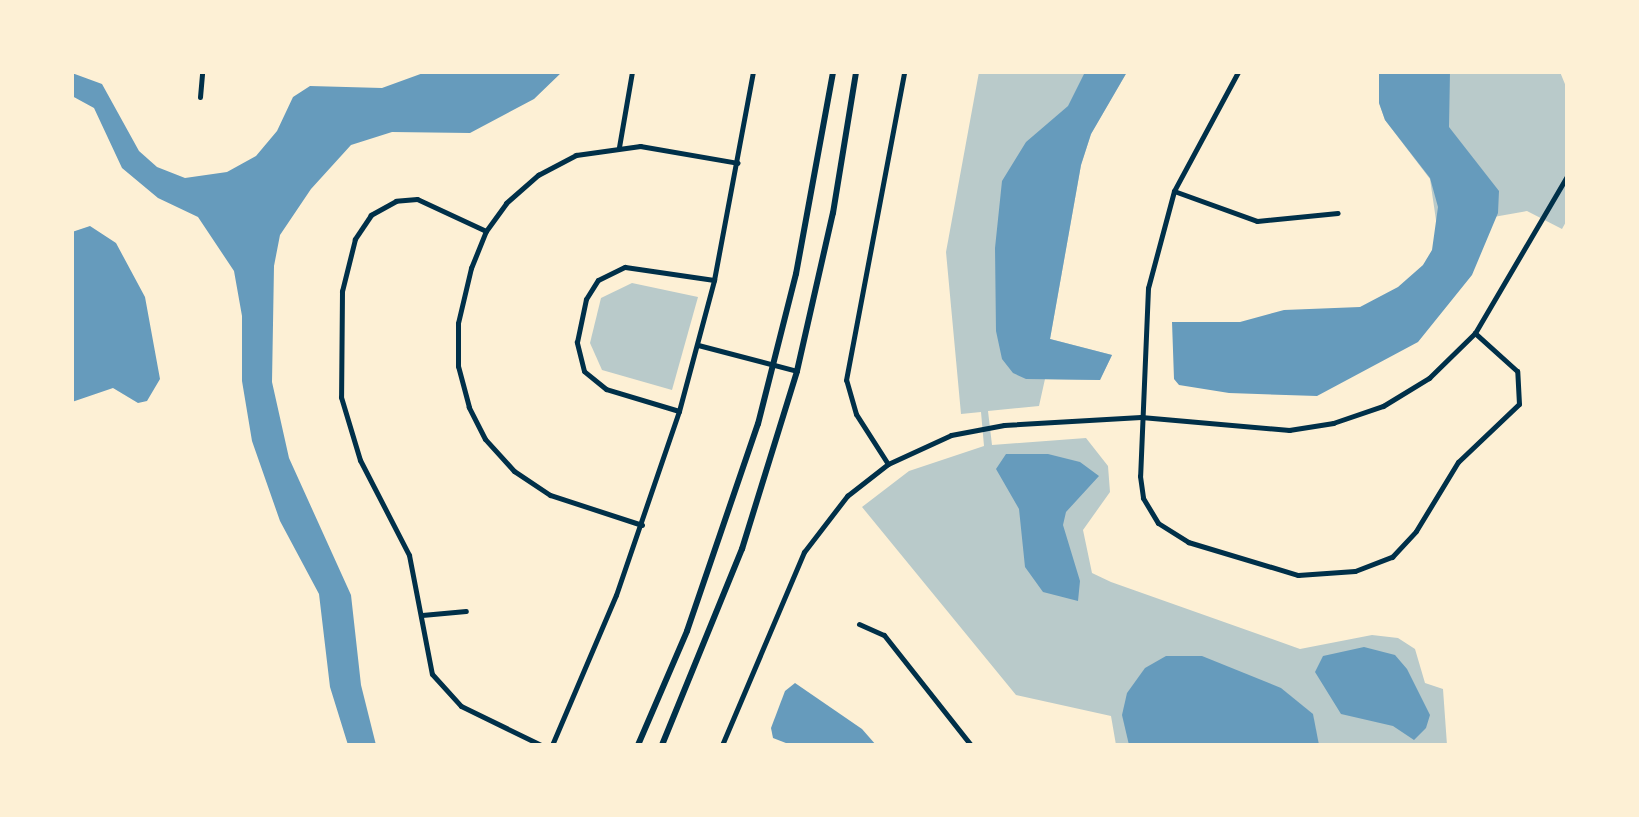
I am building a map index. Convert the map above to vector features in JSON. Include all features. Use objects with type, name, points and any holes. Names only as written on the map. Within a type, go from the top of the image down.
[{"type":"street","points":[[200,97],[202,72]]},
{"type":"street","points":[[619,147],[632,72]]},
{"type":"street","points":[[552,745],[642,525],[679,411],[714,280],[753,72]]},
{"type":"street","points":[[638,745],[719,546],[774,364],[809,211],[833,72]]},
{"type":"street","points":[[662,745],[742,549],[797,371],[833,213],[856,72]]},
{"type":"street","points":[[888,464],[850,401],[846,372],[880,219],[904,72]]},
{"type":"street","points":[[1238,72],[1174,191],[1144,314],[1141,491],[1150,512],[1170,533],[1298,575],[1369,568],[1392,557],[1408,542],[1458,462],[1519,404],[1517,371],[1475,333]]},
{"type":"street","points":[[642,525],[570,503],[531,484],[499,456],[478,427],[462,387],[457,344],[471,268],[486,231],[506,203],[538,175],[576,155],[619,147],[738,163]]},
{"type":"street","points":[[722,745],[804,552],[847,496],[888,464],[926,444],[977,429],[1141,417],[1271,430],[1333,423],[1407,393],[1450,361],[1475,333],[1567,176]]},
{"type":"street","points":[[1174,191],[1257,221],[1338,213]]},
{"type":"street","points":[[486,231],[432,202],[389,204],[361,226],[342,291],[338,319],[345,415],[360,460],[409,555],[422,615],[427,661],[448,695],[541,745]]},
{"type":"street","points":[[679,411],[606,389],[584,371],[577,342],[586,299],[598,280],[625,267],[714,280]]},
{"type":"street","points":[[698,345],[797,371]]},
{"type":"street","points":[[422,615],[466,611]]},
{"type":"street","points":[[859,624],[884,635],[971,745]]},
{"type":"shaded area","points":[[979,72],[1127,72],[1091,134],[1081,165],[1050,339],[1112,355],[1100,380],[1045,379],[1039,406],[988,411],[992,445],[1086,438],[1108,466],[1110,492],[1083,530],[1092,573],[1300,649],[1372,635],[1398,638],[1415,649],[1425,683],[1443,689],[1447,745],[1116,745],[1111,716],[1016,695],[862,507],[909,471],[984,446],[981,412],[961,414],[946,252]]},
{"type":"shaded area","points":[[1379,72],[1560,72],[1567,89],[1567,220],[1562,229],[1527,211],[1437,227],[1430,179],[1385,120],[1379,103]]},
{"type":"shaded area","points":[[632,283],[698,297],[672,390],[602,370],[590,343],[601,298]]},
{"type":"water","points":[[426,72],[562,72],[534,99],[470,133],[392,132],[351,145],[311,189],[280,235],[274,266],[272,382],[289,458],[351,595],[361,685],[376,745],[348,745],[330,687],[319,594],[280,521],[252,441],[242,381],[242,316],[234,271],[198,217],[158,198],[122,168],[94,108],[72,96],[72,73],[102,84],[139,151],[157,167],[185,178],[227,172],[256,156],[277,131],[293,97],[310,86],[382,88]]},
{"type":"water","points":[[1085,72],[1127,72],[1091,134],[1081,165],[1050,339],[1112,355],[1100,380],[1026,379],[1013,373],[1002,359],[996,331],[995,248],[1002,181],[1026,142],[1068,106]]},
{"type":"water","points":[[1379,72],[1450,72],[1449,127],[1499,191],[1498,213],[1472,275],[1418,342],[1317,396],[1229,393],[1179,385],[1174,379],[1172,322],[1240,322],[1284,310],[1360,307],[1398,287],[1423,265],[1432,250],[1438,207],[1430,178],[1385,120],[1379,103]]},
{"type":"water","points":[[90,226],[116,243],[145,297],[160,379],[147,401],[138,403],[113,388],[72,402],[72,232]]},
{"type":"water","points":[[1006,454],[1048,454],[1080,462],[1099,476],[1066,512],[1063,525],[1080,581],[1078,601],[1043,592],[1025,567],[1019,509],[996,469]]},
{"type":"water","points":[[1364,647],[1395,655],[1407,669],[1430,715],[1426,728],[1414,740],[1393,726],[1341,714],[1315,672],[1323,656]]},
{"type":"water","points":[[1166,656],[1202,656],[1281,688],[1313,714],[1319,745],[1129,745],[1122,715],[1127,693],[1145,668]]},
{"type":"water","points":[[795,683],[862,729],[876,745],[791,745],[773,738],[771,728],[785,691]]}]
